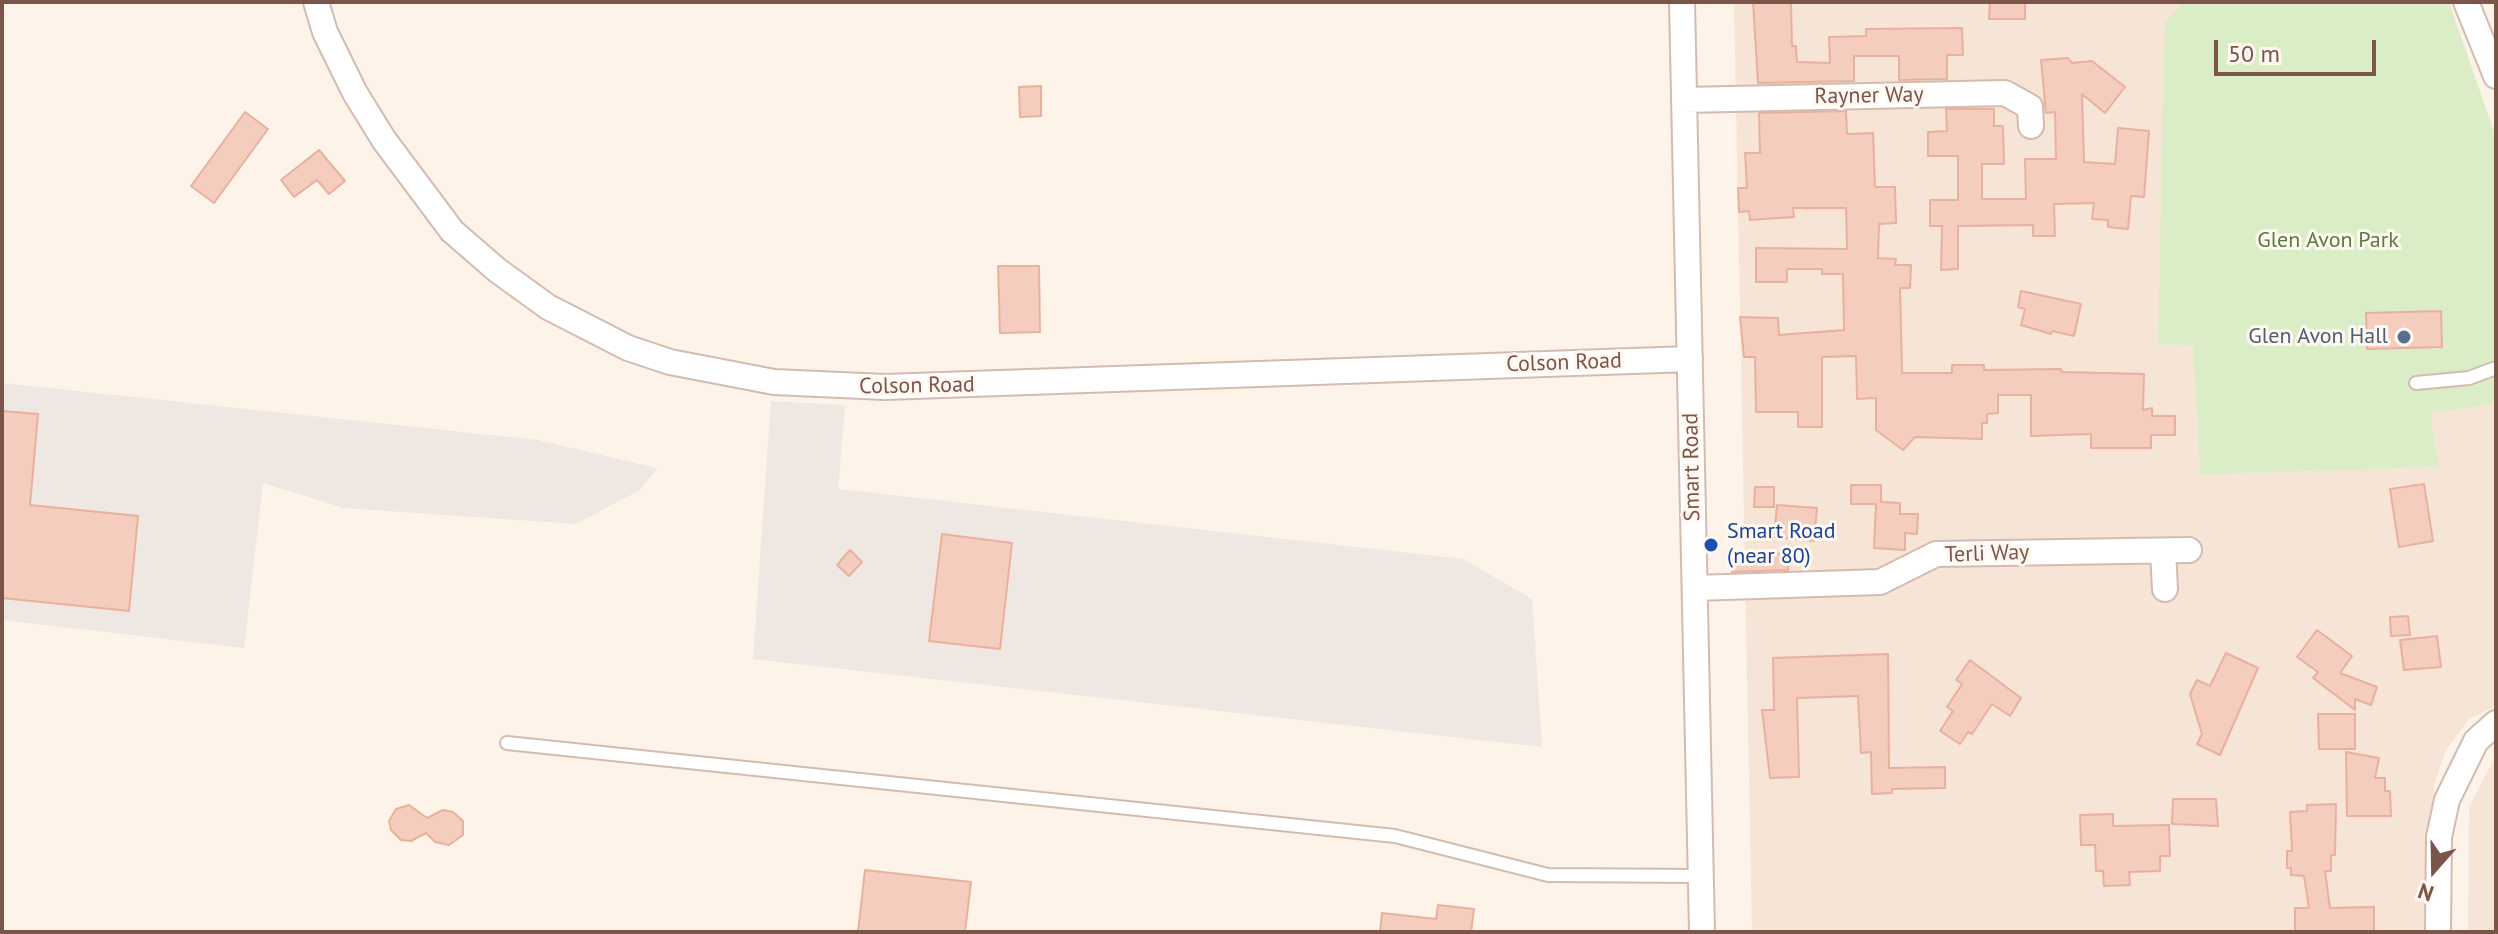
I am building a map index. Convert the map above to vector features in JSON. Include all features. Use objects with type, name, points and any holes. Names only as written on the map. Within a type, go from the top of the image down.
[{"type":"street","name":"Colson Road","points":[[316,2],[325,32],[355,93],[384,140],[452,231],[497,270],[548,307],[614,342],[670,362],[774,382],[885,387],[1690,359]]},
{"type":"street","name":"Smart Road","points":[[1682,2],[1702,932]]},
{"type":"street","points":[[2466,2],[2496,76]]},
{"type":"street","name":"Rayner Way","points":[[1685,100],[2005,93],[2030,107],[2031,126]]},
{"type":"street","name":"Terli Way","points":[[1695,588],[1880,582],[1936,554],[2189,550]]},
{"type":"street","points":[[2163,551],[2165,589]]},
{"type":"street","points":[[2438,932],[2439,837],[2447,800],[2476,741],[2496,723]]},
{"type":"lane","points":[[2416,383],[2469,378],[2496,368]]},
{"type":"lane","points":[[507,743],[1395,836],[1548,875],[1700,876]]},
{"type":"shaded area","points":[[1734,2],[2184,2],[2159,344],[2193,346],[2200,475],[2437,467],[2431,414],[2496,403],[2496,706],[2469,719],[2446,750],[2434,785],[2431,932],[1752,932]]},
{"type":"shaded area","points":[[2,383],[538,440],[657,468],[640,490],[576,524],[344,508],[263,483],[244,648],[2,620]]},
{"type":"shaded area","points":[[771,401],[845,405],[838,489],[1463,559],[1532,599],[1542,747],[753,659]]},
{"type":"shaded area","points":[[2496,755],[2496,932],[2468,932],[2469,807]]},
{"type":"green space","name":"Glen Avon Park","points":[[2184,2],[2449,2],[2496,137],[2496,403],[2431,414],[2438,467],[2200,475],[2193,346],[2158,344],[2165,22]]},
{"type":"building","points":[[1753,2],[1791,2],[1792,46],[1796,46],[1797,62],[1830,63],[1829,37],[1866,36],[1866,29],[1962,28],[1963,55],[1947,55],[1947,79],[1899,80],[1899,56],[1854,56],[1854,81],[1758,83]]},
{"type":"building","points":[[1990,2],[2025,2],[2025,19],[1989,19]]},
{"type":"building","points":[[2068,58],[2072,63],[2092,61],[2125,87],[2105,113],[2082,94],[2084,162],[2115,164],[2118,128],[2149,131],[2144,197],[2131,196],[2128,229],[2108,227],[2108,220],[2092,219],[2094,203],[2054,204],[2055,236],[2033,236],[2033,225],[1958,226],[1958,269],[1941,270],[1942,226],[1930,226],[1930,200],[1958,200],[1958,156],[1928,156],[1928,132],[1947,131],[1946,109],[1994,109],[1994,126],[2003,126],[2004,164],[1982,164],[1982,199],[2026,199],[2025,159],[2056,159],[2055,112],[2046,113],[2041,60]]},
{"type":"building","points":[[1041,86],[1041,116],[1020,117],[1019,87]]},
{"type":"building","points":[[1846,111],[1847,134],[1873,133],[1875,187],[1895,187],[1896,223],[1879,224],[1878,258],[1896,259],[1895,265],[1911,265],[1910,288],[1900,288],[1902,373],[1952,373],[1952,365],[1984,365],[1984,370],[2061,369],[2062,372],[2144,374],[2143,410],[2152,408],[2152,416],[2175,416],[2175,435],[2151,435],[2151,448],[2091,448],[2091,434],[2031,436],[2031,395],[1998,395],[1998,413],[1987,414],[1987,423],[1982,423],[1982,439],[1915,437],[1903,450],[1876,430],[1876,398],[1857,399],[1856,356],[1822,357],[1822,427],[1798,427],[1798,412],[1756,412],[1755,357],[1744,357],[1740,317],[1778,318],[1779,335],[1844,330],[1843,274],[1822,274],[1822,269],[1787,269],[1787,282],[1756,282],[1756,248],[1847,249],[1846,208],[1793,208],[1794,217],[1750,220],[1749,211],[1739,212],[1738,188],[1747,188],[1745,153],[1760,153],[1759,113]]},
{"type":"building","points":[[245,112],[268,129],[214,203],[191,186]]},
{"type":"building","points":[[319,150],[345,181],[329,194],[317,180],[294,197],[281,180]]},
{"type":"building","points":[[998,266],[1039,266],[1040,332],[1000,333]]},
{"type":"building","points":[[2021,291],[2081,304],[2074,336],[2052,331],[2051,334],[2021,325],[2025,309],[2018,307]]},
{"type":"building","name":"Glen Avon Hall","points":[[2441,311],[2442,347],[2367,349],[2366,313]]},
{"type":"building","points":[[2,411],[38,414],[30,505],[138,516],[129,611],[2,598]]},
{"type":"building","points":[[2424,484],[2433,541],[2399,547],[2390,489]]},
{"type":"building","points":[[1851,485],[1881,485],[1881,502],[1900,503],[1900,514],[1918,514],[1917,534],[1905,533],[1905,550],[1874,548],[1876,504],[1851,504]]},
{"type":"building","points":[[1755,487],[1774,487],[1774,507],[1754,507]]},
{"type":"building","points":[[1777,505],[1817,508],[1814,541],[1774,537]]},
{"type":"building","points":[[942,534],[1012,543],[1000,649],[929,641]]},
{"type":"building","points":[[850,550],[862,562],[849,576],[837,565]]},
{"type":"building","points":[[1788,553],[1788,570],[1732,572],[1732,555]]},
{"type":"building","points":[[2408,616],[2410,635],[2391,636],[2390,617]]},
{"type":"building","points":[[2317,630],[2352,656],[2340,673],[2377,687],[2371,705],[2355,699],[2355,710],[2313,678],[2318,672],[2297,657]]},
{"type":"building","points":[[2437,636],[2441,667],[2404,670],[2400,640]]},
{"type":"building","points":[[2226,653],[2258,668],[2220,755],[2197,744],[2202,734],[2190,694],[2197,680],[2210,686]]},
{"type":"building","points":[[1888,654],[1889,768],[1945,767],[1945,788],[1892,789],[1892,793],[1872,794],[1871,752],[1861,753],[1858,696],[1797,698],[1799,777],[1770,778],[1762,710],[1774,710],[1773,658]]},
{"type":"building","points":[[1970,660],[2021,698],[2010,716],[1992,704],[1972,734],[1968,732],[1960,744],[1940,731],[1953,711],[1947,707],[1962,684],[1956,680]]},
{"type":"building","points":[[2318,714],[2355,714],[2355,749],[2319,749]]},
{"type":"building","points":[[2346,752],[2379,758],[2375,778],[2385,778],[2385,791],[2390,791],[2391,816],[2347,816]]},
{"type":"building","points":[[2173,799],[2216,799],[2218,826],[2172,824]]},
{"type":"building","points":[[2336,804],[2335,855],[2331,855],[2331,871],[2325,871],[2330,908],[2374,907],[2374,932],[2295,932],[2295,908],[2309,908],[2304,876],[2291,875],[2291,868],[2287,868],[2287,851],[2292,851],[2290,812],[2307,811],[2307,805]]},
{"type":"building","points":[[409,805],[427,818],[443,810],[453,812],[463,821],[463,835],[449,845],[435,842],[426,833],[411,841],[401,840],[391,830],[389,821],[396,809]]},
{"type":"building","points":[[2113,814],[2113,826],[2169,825],[2170,856],[2160,856],[2160,871],[2129,872],[2130,885],[2104,886],[2103,871],[2096,871],[2095,845],[2081,845],[2080,815]]},
{"type":"building","points":[[865,870],[971,882],[965,932],[858,932]]},
{"type":"building","points":[[1438,905],[1474,909],[1471,932],[1380,932],[1382,913],[1436,919]]},
{"type":"place","name":"Glen Avon Hall","points":[[2404,337]]},
{"type":"place","name":"Smart Road (near 80)","points":[[1711,545]]}]
